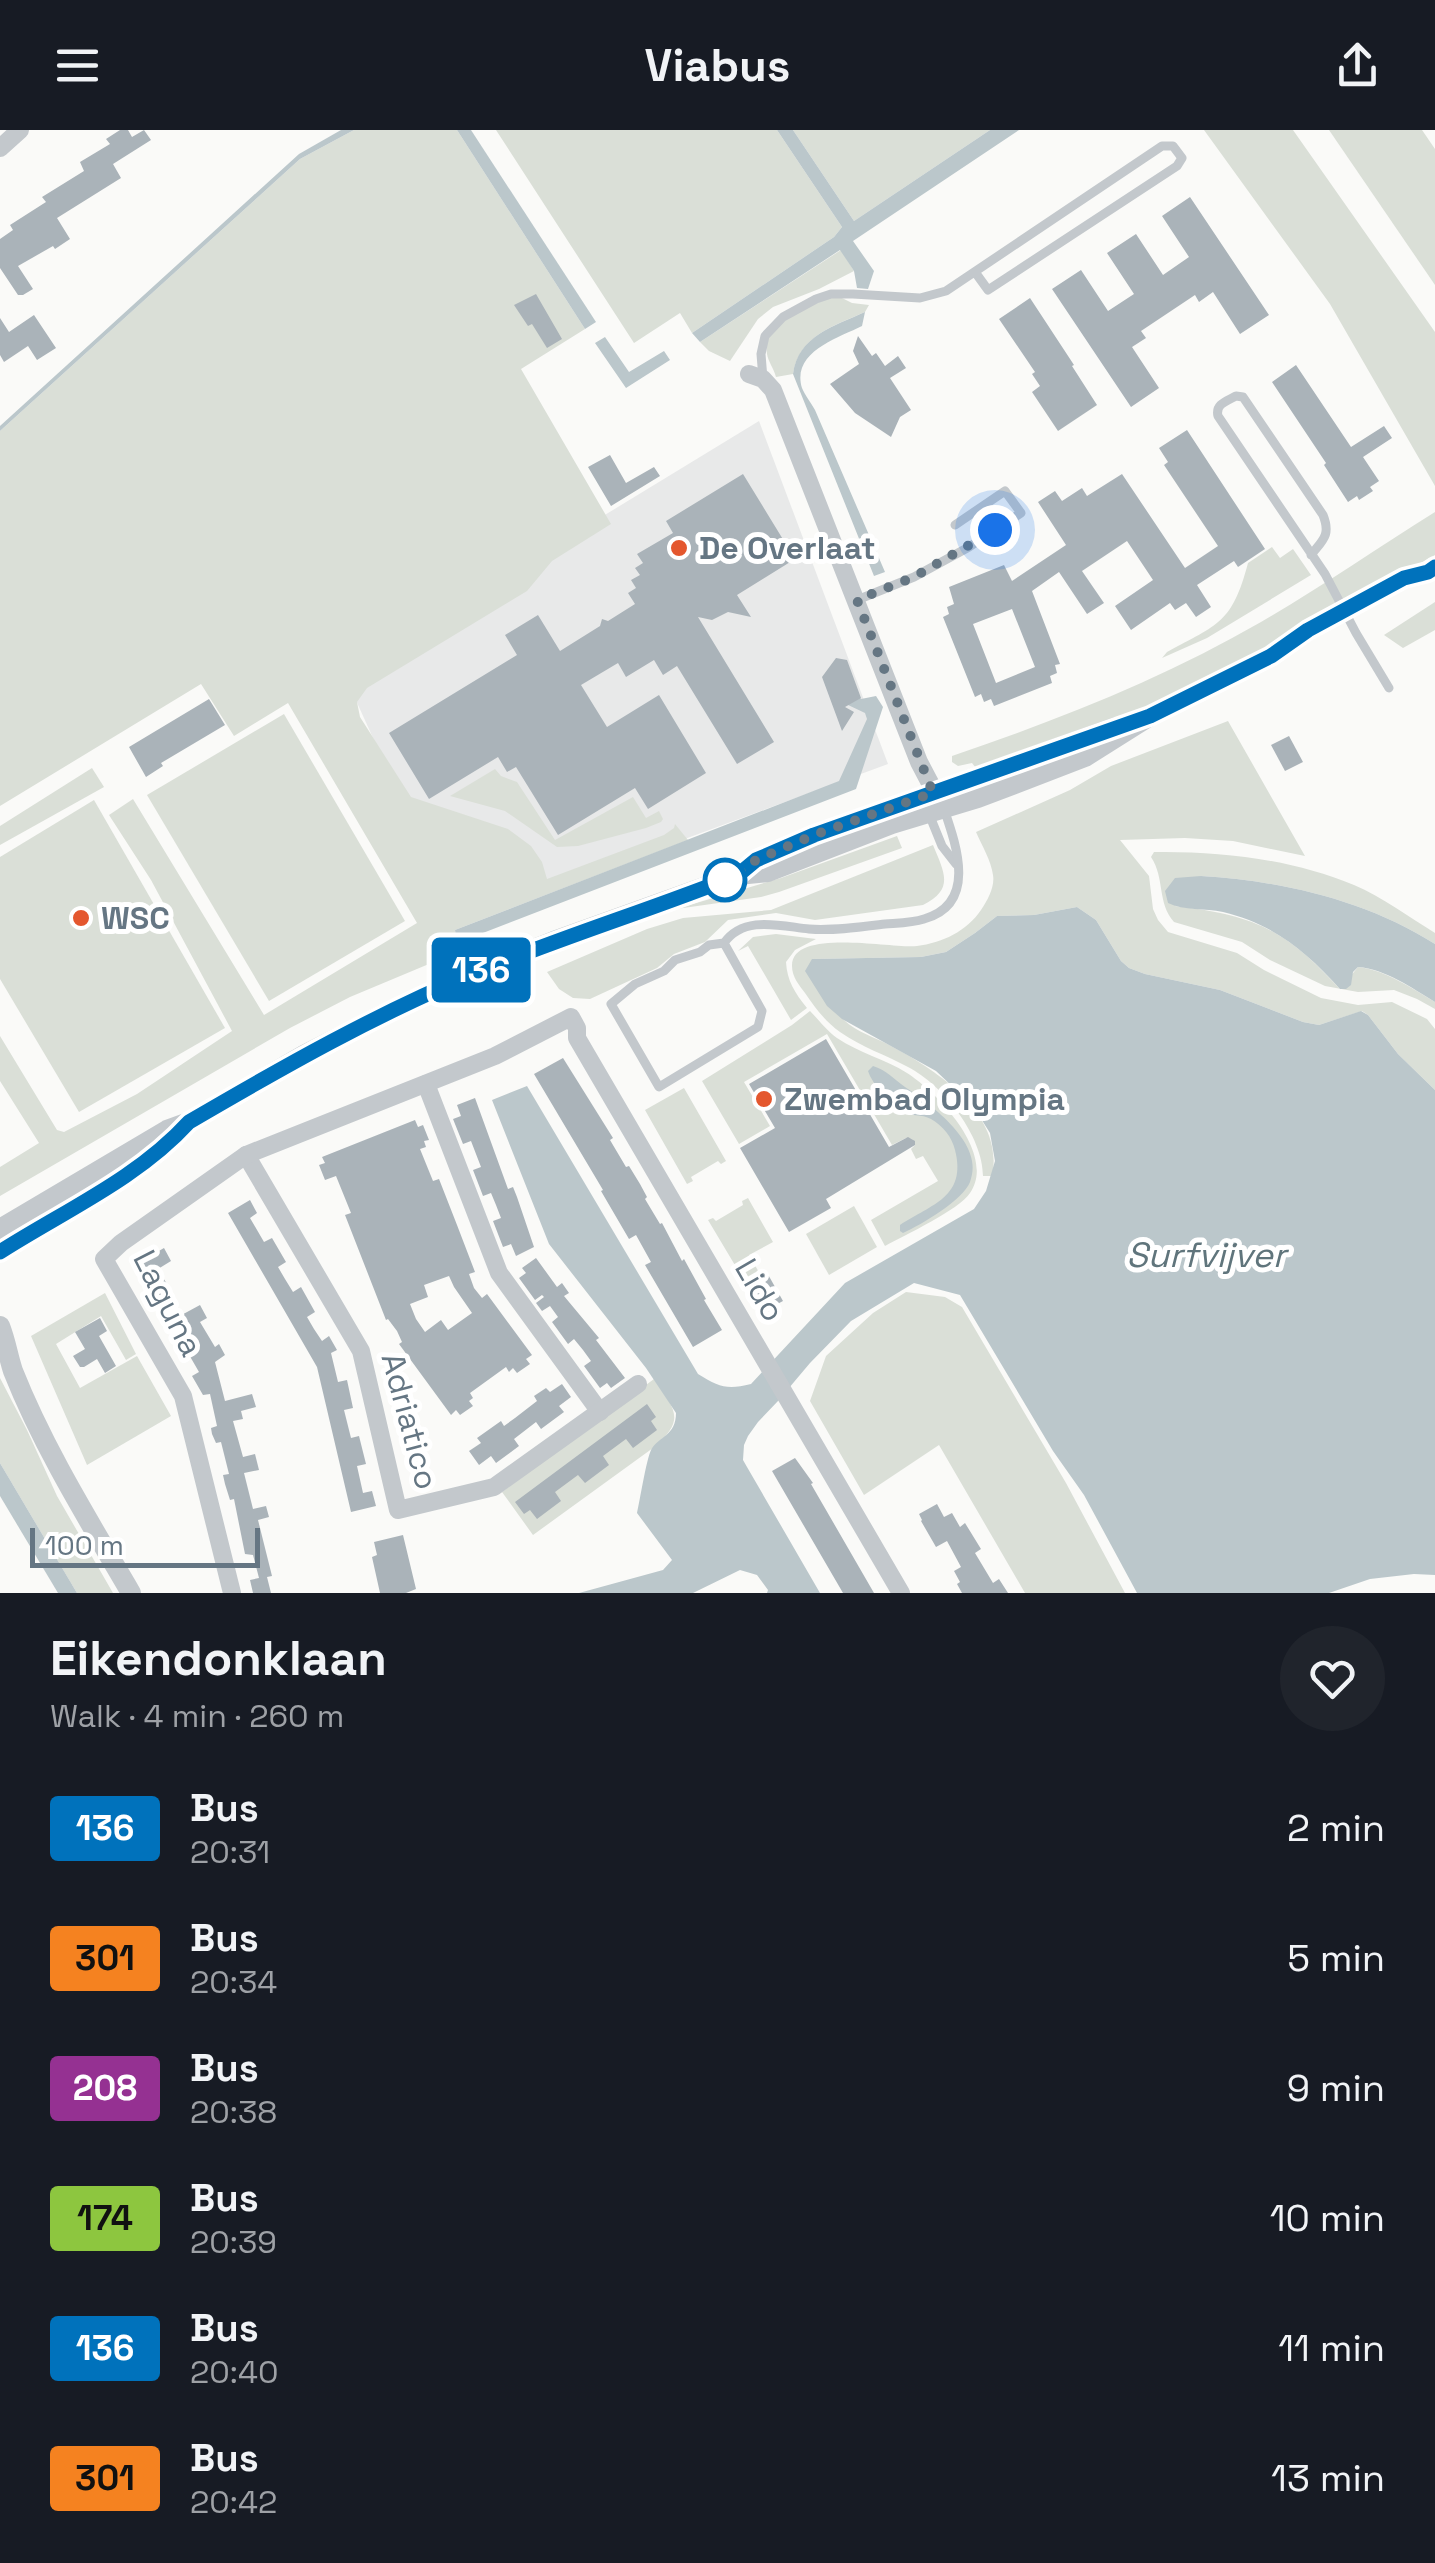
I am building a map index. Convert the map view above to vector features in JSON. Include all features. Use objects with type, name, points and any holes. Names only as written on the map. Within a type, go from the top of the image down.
[{"type":"street","points":[[0,148],[20,130]]},
{"type":"street","points":[[756,376],[772,390],[935,805]]},
{"type":"street","points":[[0,1229],[143,1143],[189,1122],[384,1014],[554,941],[738,875],[756,860],[814,835],[935,805],[1150,716],[1271,656],[1291,652],[1347,616],[1407,590],[1431,570]]},
{"type":"street","name":"Laguna","points":[[232,1593],[183,1396],[104,1259],[120,1243],[246,1155],[494,1056],[571,1016]]},
{"type":"street","name":"Lido","points":[[571,1016],[578,1028],[577,1038],[902,1593]]},
{"type":"street","points":[[426,1084],[499,1273],[600,1412]]},
{"type":"street","points":[[0,1252],[123,1178],[175,1138],[189,1122]]},
{"type":"street","name":"Adriatico","points":[[246,1155],[361,1351],[398,1510],[494,1487],[638,1384]]},
{"type":"street","points":[[0,1326],[6,1341],[6,1360],[62,1474],[131,1593]]},
{"type":"lane","points":[[756,376],[765,336],[796,309],[832,294],[920,298],[946,292],[975,272],[1162,146],[1173,146],[1182,158],[1177,166],[988,290],[975,272]]},
{"type":"lane","points":[[1311,555],[1328,527],[1323,516],[1246,401],[1236,396],[1221,404],[1218,416],[1311,555],[1325,574],[1389,688]]},
{"type":"lane","points":[[857,600],[914,577],[1021,513],[1005,491],[955,525]]},
{"type":"lane","points":[[935,805],[942,846],[958,866]]},
{"type":"lane","points":[[724,943],[762,1011],[758,1027],[659,1087],[611,1004],[634,984],[664,971],[674,960],[724,943],[732,932],[752,925],[777,924],[813,930],[922,920],[938,913],[953,901],[959,885],[955,842],[935,805]]},
{"type":"shaded area","points":[[354,130],[457,130],[585,329],[521,369],[611,524],[552,561],[527,591],[367,688],[357,702],[360,717],[411,797],[508,829],[531,846],[547,879],[664,835],[675,824],[688,840],[455,930],[460,951],[350,997],[290,1028],[0,1196],[0,1167],[39,1143],[0,1081],[0,1036],[57,1130],[64,1132],[137,1094],[232,1031],[151,880],[109,815],[133,799],[264,1015],[417,923],[288,703],[234,736],[201,684],[0,806],[0,431],[300,159]]},
{"type":"shaded area","points":[[496,130],[777,130],[842,227],[834,237],[692,333],[680,313],[634,343]]},
{"type":"shaded area","points":[[793,130],[990,130],[854,221]]},
{"type":"shaded area","points":[[1204,130],[1293,130],[1435,332],[1435,486],[1330,304]]},
{"type":"shaded area","points":[[1329,130],[1422,130],[1435,149],[1435,285]]},
{"type":"shaded area","points":[[841,250],[854,271],[773,307],[758,319],[730,361],[700,342]]},
{"type":"shaded area","points":[[836,295],[852,303],[869,305],[865,312],[810,341],[793,374],[776,377],[767,354],[772,332],[803,309]]},
{"type":"shaded area","name":"De Overlaat","points":[[759,421],[888,764],[457,923],[344,674]]},
{"type":"shaded area","points":[[1435,512],[1435,555],[1235,667],[1128,717],[979,772],[972,763],[958,766],[952,762],[952,756],[1031,728],[1187,662],[1305,596]]},
{"type":"shaded area","points":[[1272,547],[1280,558],[1293,549],[1311,575],[1207,638],[1162,658],[1221,619],[1236,598],[1248,563]]},
{"type":"shaded area","points":[[1435,602],[1435,630],[1403,648],[1384,635]]},
{"type":"shaded area","points":[[284,714],[405,921],[269,1001],[147,795]]},
{"type":"shaded area","points":[[1228,721],[1305,856],[1233,841],[1120,840],[1149,876],[1158,920],[1168,932],[1237,953],[1321,998],[1358,1005],[1392,1002],[1427,1019],[1435,1029],[1435,1090],[1362,1011],[1319,1025],[1220,990],[1145,974],[1121,961],[1096,920],[1077,907],[1034,915],[997,916],[946,952],[921,957],[812,959],[844,1020],[928,1068],[978,1115],[993,1154],[992,1176],[983,1176],[976,1145],[959,1113],[921,1075],[830,1024],[795,977],[792,966],[796,954],[825,943],[917,946],[953,935],[975,917],[993,884],[990,864],[976,832],[1070,790],[1111,766]]},
{"type":"shaded area","points":[[92,768],[104,787],[0,845],[0,826]]},
{"type":"shaded area","points":[[495,769],[517,782],[555,840],[633,797],[646,818],[659,811],[663,819],[646,828],[578,846],[557,847],[505,811],[450,796]]},
{"type":"shaded area","name":"WSC","points":[[94,800],[225,1028],[79,1112],[0,979],[0,857]]},
{"type":"shaded area","points":[[897,836],[902,848],[779,892],[676,909],[781,878]]},
{"type":"shaded area","points":[[933,845],[943,872],[943,886],[940,893],[923,905],[815,920],[776,913],[728,920],[705,942],[674,954],[657,968],[590,999],[573,998],[559,989],[547,972],[647,929],[683,918],[771,910]]},
{"type":"shaded area","points":[[1154,852],[1255,858],[1330,876],[1375,895],[1435,933],[1435,944],[1352,904],[1262,883],[1201,876],[1175,906],[1227,914],[1267,929],[1303,952],[1340,989],[1325,986],[1242,942],[1174,922],[1165,907],[1151,857]]},
{"type":"shaded area","points":[[776,934],[816,939],[795,950],[786,962],[792,986],[807,1008],[791,1020],[748,946],[738,951],[753,937]]},
{"type":"shaded area","points":[[1358,967],[1368,969],[1398,980],[1435,1002],[1435,1009],[1394,990],[1340,989]]},
{"type":"shaded area","points":[[810,1011],[837,1038],[907,1073],[933,1094],[960,1126],[976,1160],[976,1177],[964,1200],[885,1246],[871,1220],[938,1181],[923,1156],[916,1159],[912,1139],[892,1145],[827,1034],[744,1082],[770,1126],[739,1144],[702,1081]]},
{"type":"shaded area","points":[[684,1088],[726,1161],[718,1161],[691,1177],[693,1181],[687,1184],[645,1110]]},
{"type":"shaded area","points":[[748,1198],[773,1242],[749,1255],[760,1274],[745,1282],[708,1220],[716,1221]]},
{"type":"shaded area","points":[[854,1206],[877,1247],[829,1275],[806,1234]]},
{"type":"shaded area","points":[[906,1292],[945,1297],[962,1307],[1066,1483],[1125,1593],[1025,1593],[939,1445],[864,1495],[810,1401],[826,1356],[873,1313]]},
{"type":"shaded area","points":[[105,1293],[136,1354],[126,1360],[101,1316],[56,1344],[80,1388],[137,1356],[171,1416],[87,1465],[31,1336]]},
{"type":"shaded area","points":[[0,1378],[57,1496],[113,1593],[77,1593],[0,1463]]},
{"type":"shaded area","points":[[654,1379],[672,1408],[674,1422],[670,1430],[653,1448],[533,1535],[502,1492]]},
{"type":"water","points":[[341,130],[354,130],[300,159],[0,431],[0,426],[299,154]]},
{"type":"water","points":[[457,130],[471,130],[596,322],[585,329]]},
{"type":"water","points":[[777,130],[793,130],[854,221],[990,130],[1019,130],[853,241],[874,271],[868,289],[857,288],[854,271],[840,250],[700,342],[692,333],[834,237],[842,227]]},
{"type":"water","points":[[865,312],[862,326],[819,348],[803,365],[800,375],[802,388],[885,572],[874,576],[793,374],[796,361],[810,341]]},
{"type":"water","points":[[605,337],[629,372],[664,351],[670,360],[626,388],[595,343]]},
{"type":"water","points":[[852,688],[861,699],[876,696],[883,707],[856,789],[457,943],[455,930],[839,781],[867,719],[865,713],[846,704]]},
{"type":"water","points":[[1201,876],[1322,895],[1408,929],[1435,944],[1435,1002],[1388,975],[1358,967],[1351,985],[1340,989],[1301,951],[1258,924],[1223,912],[1168,903],[1165,891],[1175,878]]},
{"type":"water","name":"Surfvijver","points":[[1077,907],[1096,920],[1121,961],[1145,974],[1220,990],[1319,1025],[1361,1011],[1435,1090],[1435,1575],[1370,1579],[1329,1593],[1137,1593],[1084,1495],[1053,1451],[960,1295],[914,1283],[851,1321],[758,1422],[744,1445],[743,1460],[820,1593],[767,1593],[757,1575],[740,1570],[693,1593],[579,1593],[663,1570],[672,1560],[637,1513],[651,1450],[670,1431],[676,1413],[646,1368],[549,1244],[492,1100],[527,1086],[698,1374],[723,1386],[751,1384],[845,1283],[974,1209],[986,1191],[995,1161],[990,1133],[973,1106],[936,1071],[842,1019],[827,1006],[805,971],[812,959],[921,957],[946,952],[997,916],[1034,915]]},
{"type":"water","points":[[873,1066],[928,1104],[953,1127],[970,1154],[973,1168],[970,1182],[959,1196],[903,1233],[900,1225],[935,1204],[951,1189],[956,1179],[955,1150],[949,1136],[935,1122],[891,1106],[870,1076],[868,1071]]},
{"type":"water","points":[[0,1463],[77,1593],[58,1593],[0,1496]]},
{"type":"building","points":[[120,130],[128,130],[132,137],[144,130],[151,140],[113,164],[121,178],[57,218],[70,239],[18,266],[33,289],[18,295],[0,268],[0,239],[13,230],[10,225],[46,202],[42,197],[84,171],[80,162],[110,144],[106,139]]},
{"type":"building","points":[[1190,197],[1269,315],[1240,334],[1213,292],[1199,302],[1195,295],[1141,331],[1146,338],[1132,347],[1159,388],[1131,407],[1052,289],[1081,270],[1108,311],[1134,294],[1107,253],[1136,234],[1163,275],[1189,257],[1162,216]]},
{"type":"building","points":[[536,294],[562,339],[547,348],[514,305]]},
{"type":"building","points":[[1030,298],[1097,405],[1058,431],[1032,392],[1040,386],[1032,374],[1035,372],[999,319]]},
{"type":"building","points":[[34,315],[56,348],[37,360],[28,346],[4,362],[0,355],[0,318],[9,332]]},
{"type":"building","points":[[858,336],[885,366],[898,356],[906,368],[890,378],[911,410],[900,417],[891,437],[855,413],[830,384],[859,364],[853,351]]},
{"type":"building","points":[[1296,365],[1351,447],[1384,426],[1392,438],[1363,457],[1379,481],[1370,487],[1373,491],[1359,500],[1357,496],[1348,502],[1272,382]]},
{"type":"building","points":[[1187,430],[1265,549],[1238,567],[1234,561],[1197,585],[1211,607],[1196,617],[1186,603],[1175,610],[1170,603],[1131,630],[1115,606],[1153,580],[1127,541],[1082,571],[1104,603],[1087,614],[1059,572],[1032,591],[1060,664],[1055,665],[1057,673],[1050,676],[1052,683],[994,706],[991,699],[984,702],[981,694],[975,697],[943,617],[949,614],[947,607],[954,604],[949,587],[1004,565],[1012,581],[1066,545],[1038,502],[1055,491],[1062,501],[1082,488],[1087,496],[1122,474],[1185,568],[1218,546],[1164,465],[1168,462],[1159,448]],"holes":[[[1012,609],[1035,667],[996,683],[973,624]]]},
{"type":"building","points":[[610,455],[626,483],[654,467],[660,476],[611,506],[588,467]]},
{"type":"building","points":[[743,474],[795,559],[737,595],[751,617],[728,612],[712,620],[698,617],[774,742],[737,764],[677,666],[663,675],[654,660],[626,677],[618,663],[581,685],[607,727],[659,695],[706,773],[648,809],[635,788],[558,835],[516,767],[507,772],[498,757],[429,799],[389,733],[517,655],[505,635],[538,615],[560,651],[600,626],[602,619],[608,621],[635,604],[628,593],[636,588],[631,580],[640,575],[635,568],[643,563],[637,554],[673,533],[666,521]]},
{"type":"building","points":[[836,658],[847,660],[861,698],[845,707],[854,712],[842,731],[822,677]]},
{"type":"building","points":[[209,699],[225,725],[161,763],[163,766],[146,777],[129,747]]},
{"type":"building","points":[[1289,736],[1303,762],[1285,771],[1271,745]]},
{"type":"building","points":[[826,1039],[889,1147],[908,1137],[915,1145],[826,1199],[831,1208],[789,1232],[740,1148],[775,1128],[749,1084]]},
{"type":"building","points":[[563,1058],[684,1259],[722,1330],[693,1347],[645,1265],[651,1262],[636,1235],[629,1239],[534,1074]]},
{"type":"building","points":[[475,1098],[534,1247],[516,1256],[511,1244],[503,1247],[493,1221],[501,1218],[496,1205],[491,1193],[483,1196],[473,1170],[481,1167],[471,1141],[463,1144],[453,1119],[461,1116],[457,1105]]},
{"type":"building","points":[[415,1120],[418,1127],[423,1125],[429,1140],[420,1149],[433,1181],[439,1179],[457,1225],[475,1272],[469,1274],[474,1288],[482,1298],[487,1294],[532,1355],[526,1359],[530,1364],[517,1373],[506,1367],[470,1393],[473,1406],[460,1415],[456,1410],[451,1415],[386,1320],[345,1215],[351,1213],[336,1176],[325,1180],[319,1165],[325,1163],[322,1157]],"holes":[[[449,1276],[472,1313],[448,1330],[441,1320],[425,1332],[410,1304],[428,1297],[424,1285]]]},
{"type":"building","points":[[250,1200],[257,1213],[250,1218],[264,1242],[272,1238],[286,1262],[278,1267],[293,1292],[301,1287],[315,1312],[307,1317],[322,1341],[329,1336],[337,1350],[331,1353],[338,1382],[347,1380],[353,1408],[344,1410],[351,1438],[359,1436],[366,1464],[357,1466],[363,1493],[372,1491],[376,1506],[351,1512],[317,1367],[228,1213]]},
{"type":"building","points":[[164,1248],[171,1261],[158,1269],[171,1291],[153,1302],[139,1278],[145,1275],[138,1263]]},
{"type":"building","points":[[536,1258],[557,1287],[562,1283],[569,1293],[564,1296],[599,1338],[596,1340],[625,1378],[611,1388],[607,1383],[600,1388],[584,1366],[591,1361],[574,1339],[568,1344],[552,1322],[558,1317],[550,1306],[542,1311],[536,1303],[544,1297],[535,1300],[519,1278],[526,1273],[522,1268]]},
{"type":"building","points":[[766,1271],[783,1301],[766,1310],[749,1281]]},
{"type":"building","points":[[200,1305],[207,1318],[200,1322],[215,1347],[219,1344],[225,1355],[215,1362],[225,1401],[252,1394],[256,1407],[241,1411],[243,1419],[233,1421],[243,1457],[255,1454],[259,1470],[244,1473],[253,1509],[266,1506],[269,1517],[258,1520],[272,1576],[267,1577],[271,1593],[253,1593],[250,1580],[259,1578],[253,1555],[245,1554],[234,1499],[230,1500],[225,1484],[223,1475],[229,1474],[221,1442],[216,1443],[212,1434],[211,1428],[217,1426],[210,1394],[203,1395],[192,1376],[199,1372],[184,1346],[179,1349],[169,1332],[180,1325],[176,1318]]},
{"type":"building","points":[[100,1318],[107,1331],[99,1336],[116,1366],[105,1373],[97,1359],[80,1367],[73,1356],[85,1349],[75,1332]]},
{"type":"building","points":[[562,1384],[571,1397],[559,1406],[564,1412],[541,1429],[536,1422],[514,1439],[519,1446],[496,1463],[491,1456],[479,1465],[469,1451],[481,1443],[477,1438],[501,1421],[504,1426],[537,1401],[534,1396],[546,1388],[550,1392]]},
{"type":"building","points":[[647,1404],[656,1417],[651,1421],[657,1430],[633,1448],[626,1439],[603,1456],[609,1465],[585,1483],[578,1475],[555,1492],[561,1501],[537,1519],[530,1510],[524,1514],[515,1502]]},
{"type":"building","points":[[795,1458],[874,1593],[843,1593],[772,1471]]},
{"type":"building","points":[[937,1504],[944,1517],[952,1513],[960,1527],[965,1523],[981,1549],[975,1553],[993,1583],[999,1579],[1008,1593],[962,1593],[954,1571],[961,1567],[947,1541],[936,1547],[919,1514]]},
{"type":"building","points":[[403,1535],[416,1589],[380,1593],[372,1557],[377,1555],[374,1542]]},
{"type":"bus line","name":"136","points":[[0,1252],[123,1178],[175,1138],[189,1122],[384,1014],[554,941],[738,875],[756,860],[814,835],[1150,716],[1271,656],[1308,630],[1404,578],[1435,567]]},
{"type":"place","name":"De Overlaat","points":[[679,548]]},
{"type":"place","name":"WSC","points":[[81,918]]},
{"type":"place","name":"Zwembad Olympia","points":[[764,1099]]},
{"type":"route","points":[[725,880],[756,860],[814,835],[933,793],[857,600],[914,577],[995,530]]}]
